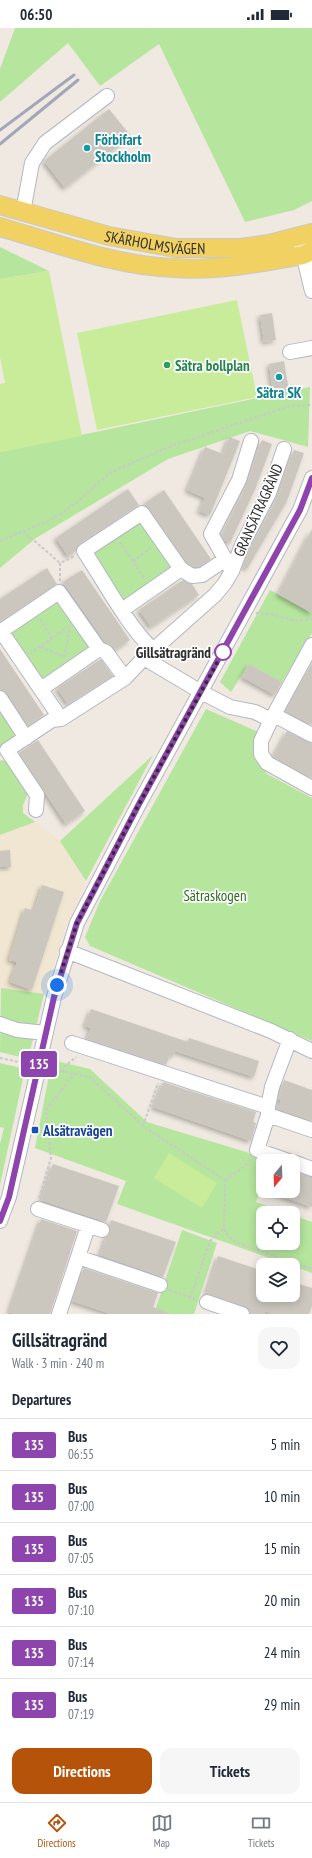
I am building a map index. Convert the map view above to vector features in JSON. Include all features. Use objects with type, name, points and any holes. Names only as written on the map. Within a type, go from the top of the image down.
[{"type":"main road","name":"SKÄRHOLMSVÄGEN","points":[[0,205],[109,236],[176,248],[241,248],[305,235]]},
{"type":"main road","name":"SKÄRHOLMSVÄGEN","points":[[0,228],[103,257],[138,264],[173,268],[208,269],[242,266],[308,253]]},
{"type":"street","points":[[23,212],[32,163],[45,143],[107,96]]},
{"type":"street","points":[[305,235],[312,291]]},
{"type":"street","points":[[290,352],[312,348]]},
{"type":"street","name":"GRANSÄTRAGRÄND","points":[[229,565],[211,534],[239,480],[252,441]]},
{"type":"street","name":"GRANSÄTRAGRÄND","points":[[36,810],[37,795],[3,753],[52,720],[61,719],[125,678],[149,654],[215,595],[225,583],[229,565],[242,545],[269,493],[284,450]]},
{"type":"street","points":[[0,1221],[9,1197],[37,1066],[54,997],[67,951],[77,923],[139,804],[300,510],[312,478]]},
{"type":"street","points":[[122,610],[180,569],[142,513],[84,551],[149,654],[201,692],[230,707],[272,717],[312,735]]},
{"type":"street","name":"GRANSÄTRAGRÄND","points":[[180,569],[192,576],[202,575],[229,565]]},
{"type":"street","points":[[61,719],[1,632],[60,592],[99,649],[106,652],[125,678]]},
{"type":"street","points":[[312,645],[272,717],[261,741],[261,754],[267,763],[312,788]]},
{"type":"street","points":[[40,689],[99,649]]},
{"type":"street","points":[[0,698],[26,738]]},
{"type":"street","points":[[67,951],[290,1040],[312,1052]]},
{"type":"street","points":[[0,1024],[17,1030],[46,1033]]},
{"type":"street","points":[[269,1154],[257,1150],[268,1106],[290,1040]]},
{"type":"street","points":[[75,1049],[161,1073],[268,1106],[312,1130]]},
{"type":"street","points":[[300,1165],[312,1169]]},
{"type":"street","points":[[38,1209],[102,1230]]},
{"type":"street","points":[[59,1314],[88,1226]]},
{"type":"street","points":[[78,1257],[160,1285]]},
{"type":"street","points":[[207,1302],[242,1314]]},
{"type":"path","points":[[0,541],[62,513],[77,502],[109,473],[164,449],[290,406],[312,405]]},
{"type":"path","points":[[23,531],[60,563],[60,592]]},
{"type":"path","points":[[113,532],[152,589]]},
{"type":"path","points":[[133,561],[161,540]]},
{"type":"path","points":[[60,563],[84,551]]},
{"type":"path","points":[[34,610],[52,638]]},
{"type":"path","points":[[245,612],[270,614],[296,621],[312,619]]},
{"type":"path","points":[[21,660],[40,646],[52,638],[71,624],[64,657],[40,646]]},
{"type":"path","points":[[63,1072],[75,1049]]},
{"type":"path","points":[[0,1058],[90,1077],[143,1126],[225,1180]]},
{"type":"path","points":[[143,1126],[161,1073]]},
{"type":"path","points":[[38,1209],[37,1204],[51,1158],[46,1110],[74,1074]]},
{"type":"path","points":[[225,1180],[245,1166],[257,1150]]},
{"type":"path","points":[[225,1180],[224,1228],[228,1236],[235,1242],[312,1269]]},
{"type":"path","points":[[190,1298],[210,1241],[224,1228]]},
{"type":"path","points":[[160,1285],[161,1287],[190,1298],[207,1302]]},
{"type":"shaded area","points":[[35,822],[60,841],[86,881],[65,930],[44,994],[0,989],[0,835]]},
{"type":"green space","points":[[15,28],[312,28],[312,201],[294,210],[245,222],[159,44],[100,86],[68,43],[0,102],[0,69]]},
{"type":"green space","points":[[0,247],[49,271],[0,279]]},
{"type":"green space","points":[[49,271],[82,436],[0,452],[0,384],[5,383],[0,357],[0,279]]},
{"type":"green space","name":"Sätra bollplan","points":[[237,300],[257,397],[97,430],[77,333]]},
{"type":"green space","points":[[310,387],[308,447],[250,431],[168,459],[36,538],[0,568],[0,452]]},
{"type":"green space","points":[[138,520],[143,522],[172,565],[170,570],[125,602],[121,602],[92,556],[94,550]]},
{"type":"green space","points":[[270,590],[312,613],[312,633],[282,682],[249,664],[231,692],[220,682]]},
{"type":"green space","points":[[53,601],[60,601],[90,644],[88,650],[44,679],[40,679],[11,637],[10,631]]},
{"type":"green space","points":[[0,708],[18,733],[16,740],[0,750]]},
{"type":"green space","name":"Sätraskogen","points":[[206,709],[258,732],[255,757],[267,774],[312,798],[312,1041],[90,946],[85,937],[100,901]]},
{"type":"green space","points":[[153,755],[86,881],[60,841]]},
{"type":"green space","points":[[2,760],[8,762],[29,791],[23,805],[23,813],[35,822],[0,835],[0,761]]},
{"type":"green space","points":[[1,988],[44,994],[28,1059],[0,1052]]},
{"type":"green space","points":[[52,1060],[90,1069],[147,1122],[246,1152],[256,1156],[256,1198],[258,1198],[256,1202],[267,1206],[256,1206],[256,1250],[300,1250],[300,1218],[312,1222],[312,1273],[300,1269],[300,1258],[269,1258],[117,1204],[126,1181],[35,1148]]},
{"type":"green space","points":[[0,1063],[25,1069],[0,1185],[0,1144],[4,1128],[0,1127]]},
{"type":"green space","points":[[169,1153],[217,1183],[202,1208],[154,1178]]},
{"type":"green space","points":[[182,1230],[217,1243],[194,1314],[154,1314]]},
{"type":"building","name":"Förbifart Stockholm","points":[[109,109],[131,136],[65,188],[44,161]]},
{"type":"building","points":[[272,313],[276,340],[264,342],[260,315]]},
{"type":"building","name":"Sätra SK","points":[[284,361],[289,391],[273,393],[269,364]]},
{"type":"building","points":[[229,437],[240,441],[210,515],[199,511],[205,498],[187,490],[205,447],[223,454]]},
{"type":"building","points":[[262,440],[272,444],[256,487],[230,543],[224,540],[222,536],[247,484]]},
{"type":"building","points":[[294,450],[304,453],[287,501],[247,569],[243,567],[250,548],[278,497]]},
{"type":"building","points":[[128,489],[139,505],[79,544],[76,551],[68,556],[56,538]]},
{"type":"building","points":[[164,490],[211,559],[199,567],[194,567],[187,563],[145,503]]},
{"type":"building","points":[[312,529],[312,613],[278,594]]},
{"type":"building","points":[[47,568],[57,584],[0,622],[0,599]]},
{"type":"building","points":[[82,570],[130,640],[115,650],[105,642],[63,582]]},
{"type":"building","points":[[183,580],[192,584],[199,595],[151,627],[139,610]]},
{"type":"building","points":[[0,649],[44,715],[28,726],[7,693],[0,689]]},
{"type":"building","points":[[101,659],[113,676],[68,704],[57,688]]},
{"type":"building","points":[[312,663],[312,725],[285,711]]},
{"type":"building","points":[[249,664],[282,682],[275,695],[242,677]]},
{"type":"building","points":[[287,731],[312,743],[312,778],[273,757]]},
{"type":"building","points":[[38,740],[85,811],[66,824],[19,753]]},
{"type":"building","points":[[10,850],[11,867],[0,867],[0,851]]},
{"type":"building","points":[[42,885],[64,892],[32,990],[10,982],[17,962],[9,960],[25,908],[34,911]]},
{"type":"building","points":[[91,1009],[188,1042],[189,1038],[259,1061],[254,1077],[175,1051],[173,1056],[170,1055],[166,1065],[87,1039],[91,1028],[85,1026]]},
{"type":"building","points":[[284,1080],[312,1090],[312,1121],[278,1109],[281,1100],[278,1099]]},
{"type":"building","points":[[163,1082],[256,1112],[253,1122],[256,1123],[251,1141],[153,1107]]},
{"type":"building","points":[[53,1164],[119,1186],[106,1222],[41,1200]]},
{"type":"building","points":[[300,1173],[312,1177],[312,1207],[286,1198],[300,1198]]},
{"type":"building","points":[[41,1219],[77,1231],[50,1314],[15,1314],[9,1312]]},
{"type":"building","points":[[111,1220],[176,1242],[163,1277],[100,1255],[106,1237],[110,1232],[109,1226]]},
{"type":"building","points":[[218,1256],[256,1269],[256,1302],[300,1302],[300,1284],[312,1288],[312,1306],[309,1314],[274,1314],[265,1311],[265,1314],[250,1314],[249,1309],[245,1306],[206,1294]]},
{"type":"building","points":[[84,1268],[158,1293],[153,1307],[168,1313],[111,1314],[72,1301]]},
{"type":"railway","points":[[0,130],[74,75]]},
{"type":"railway","points":[[0,144],[78,80]]},
{"type":"bus line","name":"135","points":[[0,1221],[9,1197],[54,997],[71,937],[139,804],[300,510],[312,478]]},
{"type":"place","name":"Förbifart Stockholm","points":[[87,148]]},
{"type":"place","name":"Sätra bollplan","points":[[167,365]]},
{"type":"place","name":"Sätra SK","points":[[279,377]]},
{"type":"place","name":"Gillsätragränd","points":[[223,652]]},
{"type":"place","name":"Alsätravägen","points":[[35,1130]]},
{"type":"route","points":[[57,985],[71,937],[77,923],[139,804],[223,652]]}]
